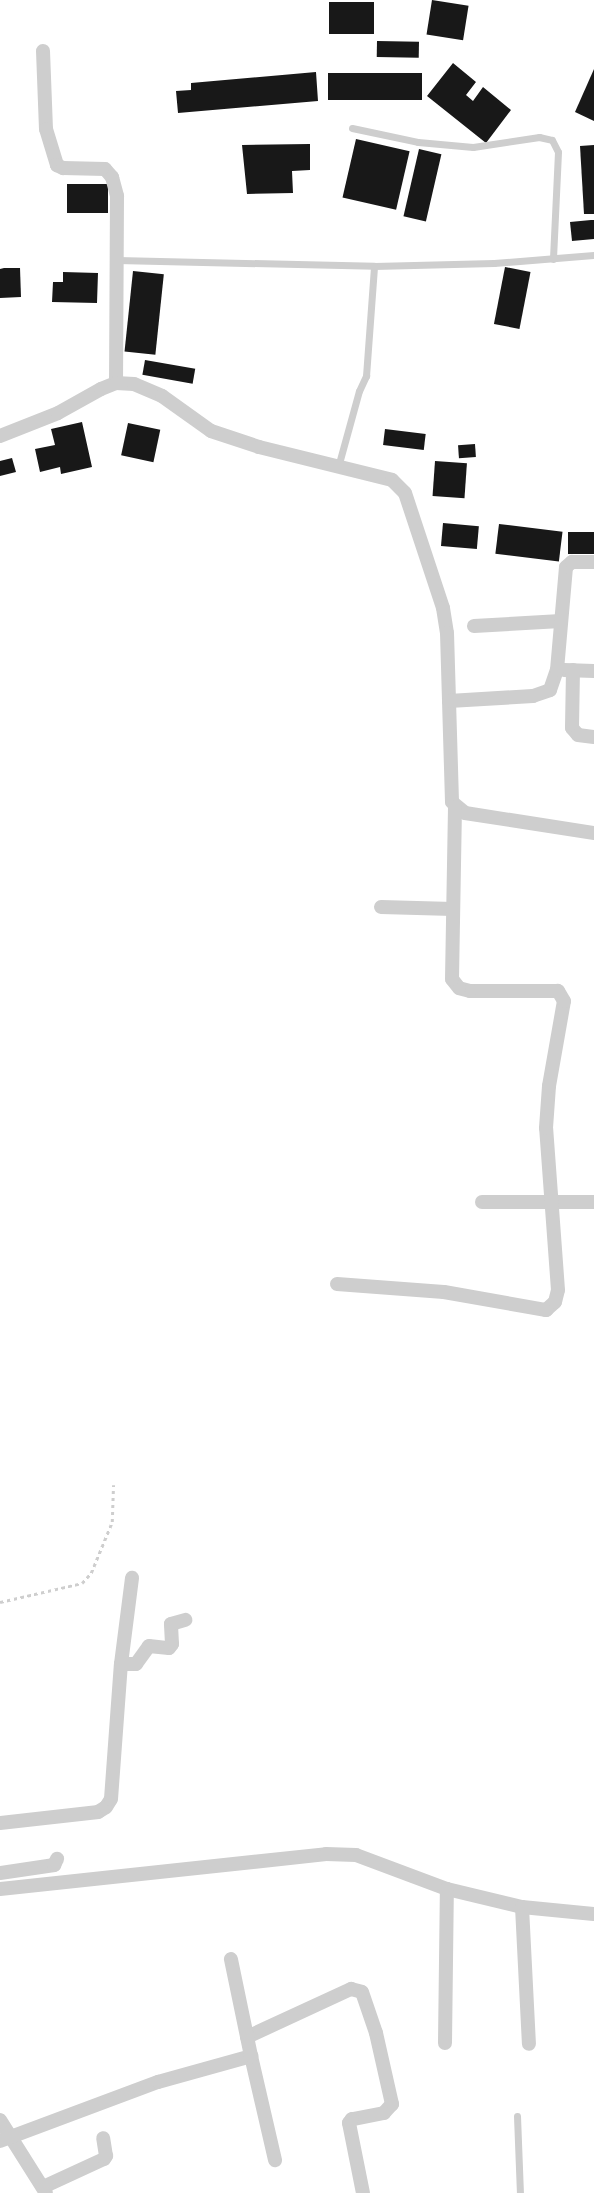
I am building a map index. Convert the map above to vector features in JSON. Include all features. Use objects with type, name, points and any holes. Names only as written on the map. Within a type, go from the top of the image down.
[{"type":"street","points":[[43,51],[46,129],[54,157],[63,168],[105,169],[113,177],[117,196],[116,383]]},
{"type":"street","points":[[0,436],[58,413],[85,396],[116,383],[149,388],[211,431],[337,468],[392,480],[405,493],[443,608],[447,633],[450,797],[455,807],[450,974],[459,988],[470,991],[558,991],[564,1001],[549,1086],[546,1128],[558,1290],[555,1302],[546,1310],[444,1292],[337,1284]]},
{"type":"street","points":[[449,701],[543,694],[554,682],[557,670],[568,564],[594,562]]},
{"type":"street","points":[[474,626],[561,621]]},
{"type":"street","points":[[557,670],[594,671]]},
{"type":"street","points":[[573,670],[572,728],[578,735],[594,737]]},
{"type":"street","points":[[455,807],[465,813],[594,833]]},
{"type":"street","points":[[381,907],[453,909]]},
{"type":"street","points":[[482,1202],[594,1202]]},
{"type":"street","points":[[0,1823],[98,1811],[106,1807],[111,1799],[121,1664],[132,1578]]},
{"type":"street","points":[[121,1664],[136,1664],[149,1646],[169,1648],[172,1644],[170,1624],[185,1620]]},
{"type":"street","points":[[0,1889],[326,1854],[356,1855],[447,1889],[522,1907],[594,1914]]},
{"type":"street","points":[[0,1873],[54,1865],[57,1859]]},
{"type":"street","points":[[445,2043],[447,1889]]},
{"type":"street","points":[[522,1907],[529,2045]]},
{"type":"street","points":[[231,1959],[275,2160]]},
{"type":"street","points":[[247,2037],[351,1989],[362,1992],[376,2034],[392,2104],[384,2113],[352,2119],[349,2123],[363,2193]]},
{"type":"street","points":[[5,2139],[158,2081],[251,2056]]},
{"type":"street","points":[[0,2120],[5,2139],[45,2190],[104,2159],[106,2156],[103,2138]]},
{"type":"lane","points":[[352,128],[418,142],[473,147],[539,137],[552,140],[558,152],[553,259]]},
{"type":"lane","points":[[117,260],[374,266],[594,255]]},
{"type":"lane","points":[[337,468],[359,391],[366,376],[374,266]]},
{"type":"lane","points":[[517,2116],[520,2193]]},
{"type":"path","points":[[0,1602],[82,1583],[87,1578],[112,1522],[113,1485]]},
{"type":"building","points":[[432,0],[469,6],[463,40],[427,35]]},
{"type":"building","points":[[329,2],[374,2],[374,34],[329,34]]},
{"type":"building","points":[[377,41],[419,42],[419,58],[377,57]]},
{"type":"building","points":[[453,63],[476,82],[466,95],[473,101],[483,87],[511,110],[486,143],[427,96]]},
{"type":"building","points":[[594,69],[594,121],[575,112]]},
{"type":"building","points":[[316,72],[318,101],[178,113],[176,91],[191,90],[191,83]]},
{"type":"building","points":[[328,73],[422,73],[422,100],[328,100]]},
{"type":"building","points":[[356,139],[410,151],[396,210],[343,197]]},
{"type":"building","points":[[310,144],[310,170],[292,171],[293,193],[247,194],[242,145]]},
{"type":"building","points":[[594,145],[594,214],[584,214],[580,146]]},
{"type":"building","points":[[419,149],[441,154],[426,221],[403,216]]},
{"type":"building","points":[[67,184],[108,184],[108,213],[67,213]]},
{"type":"building","points":[[594,220],[594,239],[572,241],[570,222]]},
{"type":"building","points":[[505,267],[531,272],[519,329],[494,324]]},
{"type":"building","points":[[20,268],[21,297],[0,298],[0,269]]},
{"type":"building","points":[[133,271],[164,274],[155,355],[125,352]]},
{"type":"building","points":[[63,272],[98,273],[97,303],[52,302],[53,282],[63,282]]},
{"type":"building","points":[[145,360],[195,369],[193,384],[142,375]]},
{"type":"building","points":[[82,422],[92,467],[61,474],[60,467],[40,472],[35,449],[55,445],[51,429]]},
{"type":"building","points":[[128,423],[160,430],[153,462],[121,455]]},
{"type":"building","points":[[385,429],[426,434],[424,450],[383,445]]},
{"type":"building","points":[[475,444],[476,457],[459,458],[458,445]]},
{"type":"building","points":[[12,458],[16,472],[0,476],[0,461]]},
{"type":"building","points":[[435,461],[467,463],[464,498],[433,496]]},
{"type":"building","points":[[443,523],[479,526],[477,549],[441,546]]},
{"type":"building","points":[[499,524],[563,532],[559,562],[495,554]]},
{"type":"building","points":[[568,532],[594,532],[594,554],[568,554]]}]
